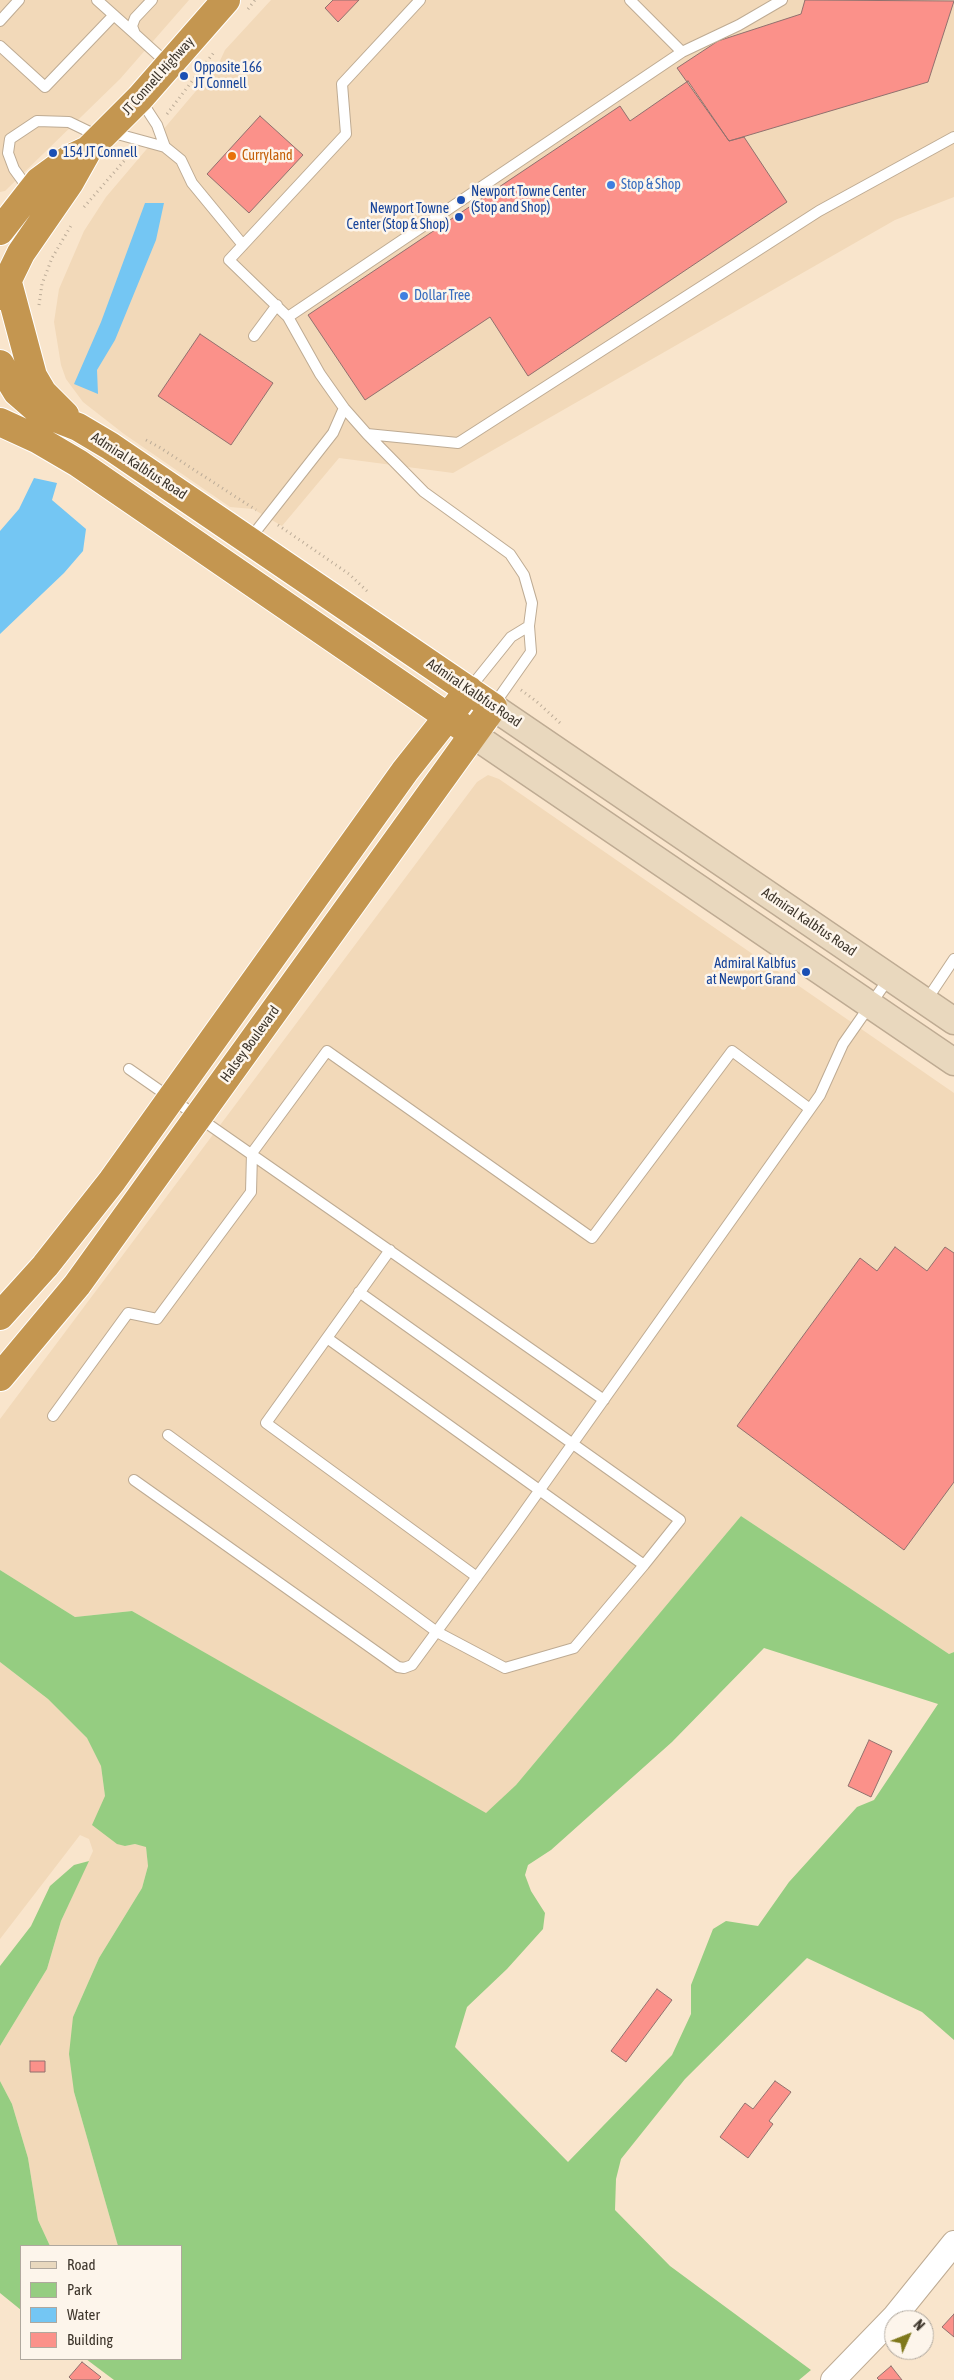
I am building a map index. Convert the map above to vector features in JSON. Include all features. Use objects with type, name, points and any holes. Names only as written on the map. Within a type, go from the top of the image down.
[{"type":"highway","name":"JT Connell Highway","points":[[4,288],[21,252],[99,140],[140,98],[226,0]]},
{"type":"highway","name":"JT Connell Highway","points":[[0,231],[30,192],[53,170],[99,140]]},
{"type":"highway","points":[[4,288],[32,376],[43,393],[78,427]]},
{"type":"highway","name":"Admiral Kalbfus Road","points":[[0,364],[17,392],[30,404],[51,417],[78,427],[249,540],[493,706]]},
{"type":"highway","points":[[0,422],[37,439],[78,463],[472,734]]},
{"type":"highway","points":[[0,1316],[91,1210],[405,771],[469,690]]},
{"type":"highway","name":"Halsey Boulevard","points":[[0,1377],[77,1285],[493,706]]},
{"type":"main road","name":"Admiral Kalbfus Road","points":[[493,706],[954,1021]]},
{"type":"main road","points":[[472,734],[954,1062]]},
{"type":"street","points":[[833,2380],[895,2316],[954,2243]]},
{"type":"lane","points":[[0,21],[19,0]]},
{"type":"lane","points":[[96,0],[169,65]]},
{"type":"lane","points":[[135,34],[132,26],[135,18],[152,0]]},
{"type":"lane","points":[[420,0],[342,84],[346,134],[230,260],[288,317],[320,374],[344,408],[367,434],[441,505],[510,554],[524,576],[530,590],[532,603],[529,626],[531,652],[493,706]]},
{"type":"lane","points":[[630,0],[682,52]]},
{"type":"lane","points":[[288,317],[682,52],[739,25],[782,0]]},
{"type":"lane","points":[[0,46],[45,88],[114,15]]},
{"type":"lane","points":[[140,98],[157,125],[165,147],[181,160],[192,183],[243,245]]},
{"type":"lane","points":[[30,192],[4,154],[10,139],[38,121],[69,122],[99,140],[165,147]]},
{"type":"lane","points":[[367,434],[458,443],[819,211],[954,138]]},
{"type":"lane","points":[[254,336],[277,305]]},
{"type":"lane","points":[[249,540],[333,432],[344,408]]},
{"type":"lane","points":[[469,690],[511,637],[529,626]]},
{"type":"lane","points":[[926,1001],[954,959]]},
{"type":"lane","points":[[134,1480],[398,1667],[404,1668],[412,1665],[540,1490],[820,1095],[843,1044],[889,977]]},
{"type":"lane","points":[[53,1416],[128,1314],[157,1319],[251,1192],[252,1152],[327,1050],[592,1238],[732,1051],[810,1109]]},
{"type":"lane","points":[[129,1069],[252,1152],[604,1400]]},
{"type":"lane","points":[[390,1250],[266,1423],[477,1577]]},
{"type":"lane","points":[[168,1435],[437,1632],[504,1668],[574,1648],[680,1520],[360,1292]]},
{"type":"lane","points":[[327,1338],[644,1565]]},
{"type":"path","points":[[39,310],[42,284]]},
{"type":"path","points":[[142,438],[256,510]]},
{"type":"shaded area","points":[[0,0],[189,0],[120,79],[5,191],[0,192]]},
{"type":"shaded area","points":[[271,0],[954,0],[954,197],[895,220],[453,473],[339,458],[282,526],[253,509],[230,507],[124,434],[83,402],[66,379],[61,365],[54,322],[59,289],[84,231],[106,197],[218,65],[225,50]]},
{"type":"shaded area","points":[[488,775],[499,779],[954,1093],[954,1652],[949,1654],[741,1516],[516,1785],[486,1814],[132,1611],[75,1617],[0,1570],[0,1419],[477,782]]},
{"type":"shaded area","points":[[0,1662],[48,1699],[87,1738],[101,1766],[105,1796],[125,1846],[135,1844],[146,1846],[148,1866],[142,1888],[99,1958],[73,2017],[74,2092],[118,2245],[50,2245],[38,2220],[28,2158],[12,2104],[0,2081],[0,2046],[47,1969],[61,1921],[93,1851],[89,1839],[80,1835],[0,1939]]},
{"type":"green space","points":[[741,1516],[949,1654],[954,1652],[954,2040],[922,2012],[807,1958],[685,2079],[621,2159],[616,2179],[615,2210],[670,2266],[811,2370],[799,2380],[114,2380],[87,2360],[182,2360],[182,2245],[118,2245],[74,2092],[69,2054],[73,2017],[99,1958],[142,1888],[148,1866],[146,1847],[135,1844],[125,1846],[117,1844],[92,1825],[105,1796],[101,1766],[87,1738],[48,1699],[0,1662],[0,1570],[75,1617],[132,1611],[486,1813],[516,1785]],"holes":[[[764,1648],[938,1704],[874,1800],[857,1807],[789,1882],[758,1926],[726,1921],[713,1929],[691,1985],[691,2014],[672,2055],[568,2162],[455,2047],[467,2007],[507,1969],[543,1929],[545,1913],[531,1891],[525,1875],[528,1865],[551,1850],[672,1742]]]},
{"type":"green space","points":[[89,1861],[61,1921],[47,1969],[0,2046],[0,1966],[31,1926],[50,1886],[74,1865]]},
{"type":"green space","points":[[0,2081],[12,2104],[28,2158],[38,2220],[50,2245],[20,2245],[20,2309],[0,2293]]},
{"type":"water","points":[[145,203],[164,203],[156,240],[115,340],[97,370],[98,394],[74,384],[101,322]]},
{"type":"water","points":[[34,478],[57,483],[52,500],[86,529],[83,551],[64,573],[0,634],[0,531],[19,509]]},
{"type":"building","points":[[333,0],[359,0],[338,22],[325,8]]},
{"type":"building","points":[[805,0],[954,1],[928,82],[729,141],[677,68],[718,41],[801,14]]},
{"type":"building","points":[[688,81],[729,141],[744,137],[787,202],[528,376],[490,317],[365,400],[308,315],[620,106],[630,121]]},
{"type":"building","points":[[260,116],[303,155],[249,213],[207,174]]},
{"type":"building","points":[[200,334],[273,383],[231,445],[158,396]]},
{"type":"building","points":[[895,1247],[927,1271],[945,1247],[954,1253],[954,1482],[904,1550],[737,1426],[860,1258],[877,1271]]},
{"type":"building","points":[[869,1740],[892,1751],[871,1797],[848,1786]]},
{"type":"building","points":[[657,1989],[672,2000],[626,2062],[611,2051]]},
{"type":"building","points":[[30,2061],[45,2061],[45,2072],[30,2072]]},
{"type":"building","points":[[775,2081],[791,2092],[769,2121],[773,2124],[748,2158],[720,2137],[745,2103],[753,2109]]},
{"type":"building","points":[[954,2314],[954,2337],[942,2327]]},
{"type":"building","points":[[82,2362],[101,2377],[98,2380],[72,2380],[69,2377]]},
{"type":"building","points":[[891,2366],[902,2380],[879,2380],[877,2378]]},
{"type":"place","name":"Opposite 166 JT Connell","points":[[184,76]]},
{"type":"place","name":"154 JT Connell","points":[[53,153]]},
{"type":"place","name":"Curryland","points":[[232,156]]},
{"type":"place","name":"Stop & Shop","points":[[611,185]]},
{"type":"place","name":"Newport Towne Center (Stop and Shop)","points":[[461,200]]},
{"type":"place","name":"Newport Towne Center (Stop & Shop)","points":[[459,217]]},
{"type":"place","name":"Dollar Tree","points":[[404,296]]},
{"type":"place","name":"Admiral Kalbfus at Newport Grand","points":[[806,972]]}]
